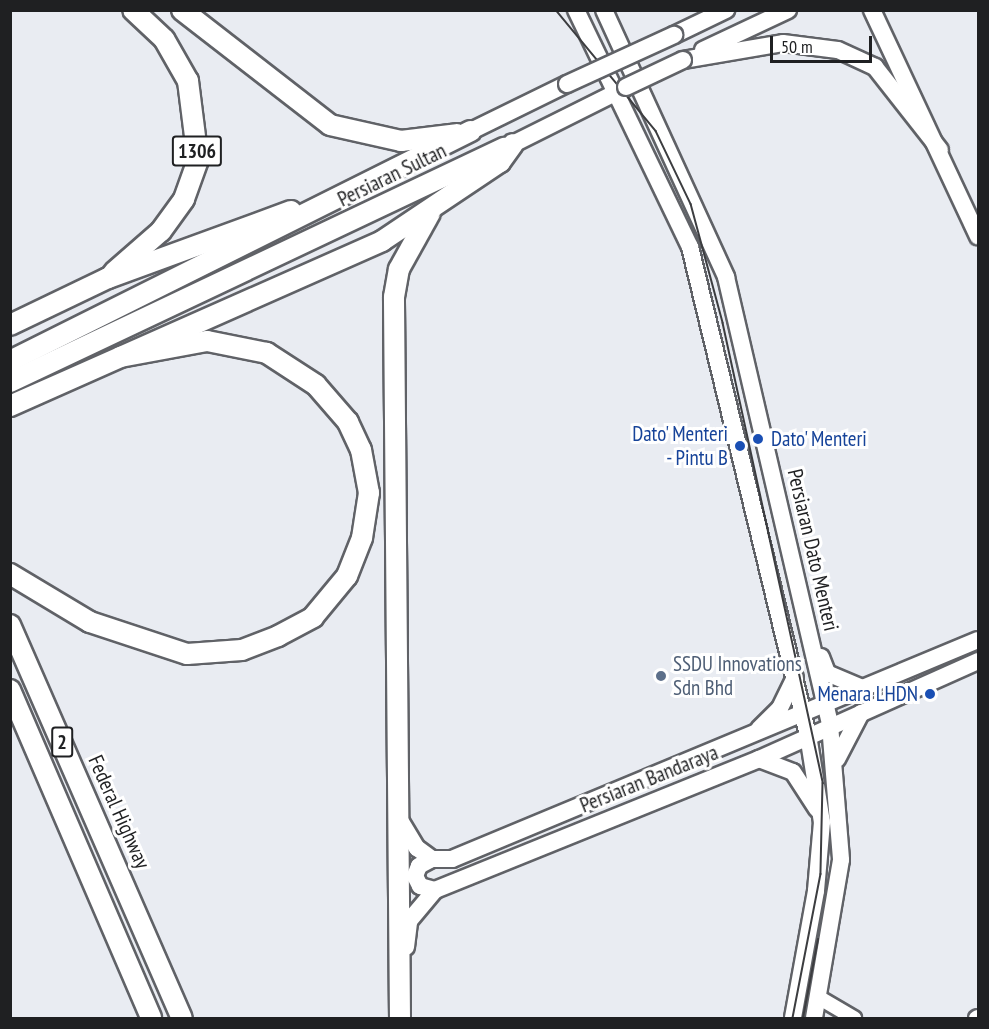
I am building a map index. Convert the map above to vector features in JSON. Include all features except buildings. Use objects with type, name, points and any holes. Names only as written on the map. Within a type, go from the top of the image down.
[{"type":"highway","name":"1306","points":[[108,278],[161,231],[184,199],[198,160],[188,81],[164,39],[133,10]]},
{"type":"highway","points":[[182,10],[330,125],[401,141],[471,131]]},
{"type":"highway","name":"Persiaran Sultan","points":[[12,374],[471,131]]},
{"type":"highway","points":[[18,403],[345,259],[430,213],[500,162],[513,144]]},
{"type":"highway","name":"Persiaran Sultan","points":[[12,374],[513,144]]},
{"type":"highway","points":[[10,325],[108,278],[287,213],[342,198]]},
{"type":"highway","points":[[400,1018],[400,820],[393,297],[399,269],[430,213]]},
{"type":"highway","points":[[10,574],[90,622],[130,640],[187,654],[242,650],[278,636],[313,617],[348,576],[362,538],[369,493],[361,450],[348,422],[316,385],[267,353],[207,341],[120,357]]},
{"type":"highway","name":"Federal Highway","points":[[10,625],[182,1018]]},
{"type":"highway","name":"2","points":[[10,690],[151,1018]]},
{"type":"main road","points":[[190,10],[205,30]]},
{"type":"main road","points":[[576,10],[690,247],[775,590],[808,735],[820,813],[816,891],[793,1018]]},
{"type":"main road","name":"Persiaran Dato Menteri","points":[[604,10],[726,277],[826,704],[836,762],[841,860],[814,1018]]},
{"type":"main road","name":"Persiaran Sultan","points":[[471,131],[674,35],[709,16],[726,10]]},
{"type":"main road","name":"Persiaran Sultan","points":[[513,144],[788,10]]},
{"type":"main road","points":[[872,10],[940,150],[978,236]]},
{"type":"main road","points":[[683,60],[783,43],[838,50],[875,67],[940,150]]},
{"type":"main road","points":[[807,623],[827,673],[862,688]]},
{"type":"main road","name":"Persiaran Bandaraya","points":[[432,859],[452,859],[510,838],[978,640]]},
{"type":"main road","name":"Persiaran Bandaraya","points":[[401,989],[410,921],[435,890],[759,759],[869,707],[978,661]]},
{"type":"main road","points":[[750,738],[780,708],[795,677]]},
{"type":"main road","points":[[836,762],[849,727],[869,707]]},
{"type":"main road","points":[[759,759],[793,772],[820,813]]},
{"type":"main road","points":[[400,820],[417,848],[432,859],[419,866],[415,876],[420,886],[435,890]]},
{"type":"street","points":[[818,997],[854,1018]]},
{"type":"tram line","points":[[556,10],[656,131],[691,204],[723,323],[823,783],[821,874],[793,1018]]},
{"type":"tram line","points":[[803,1018],[818,939]]},
{"type":"place","name":"Dato' Menteri","points":[[758,439]]},
{"type":"place","name":"Dato' Menteri - Pintu B","points":[[740,446]]},
{"type":"place","name":"SSDU Innovations Sdn Bhd","points":[[661,676]]},
{"type":"place","name":"Menara LHDN","points":[[930,694]]}]
